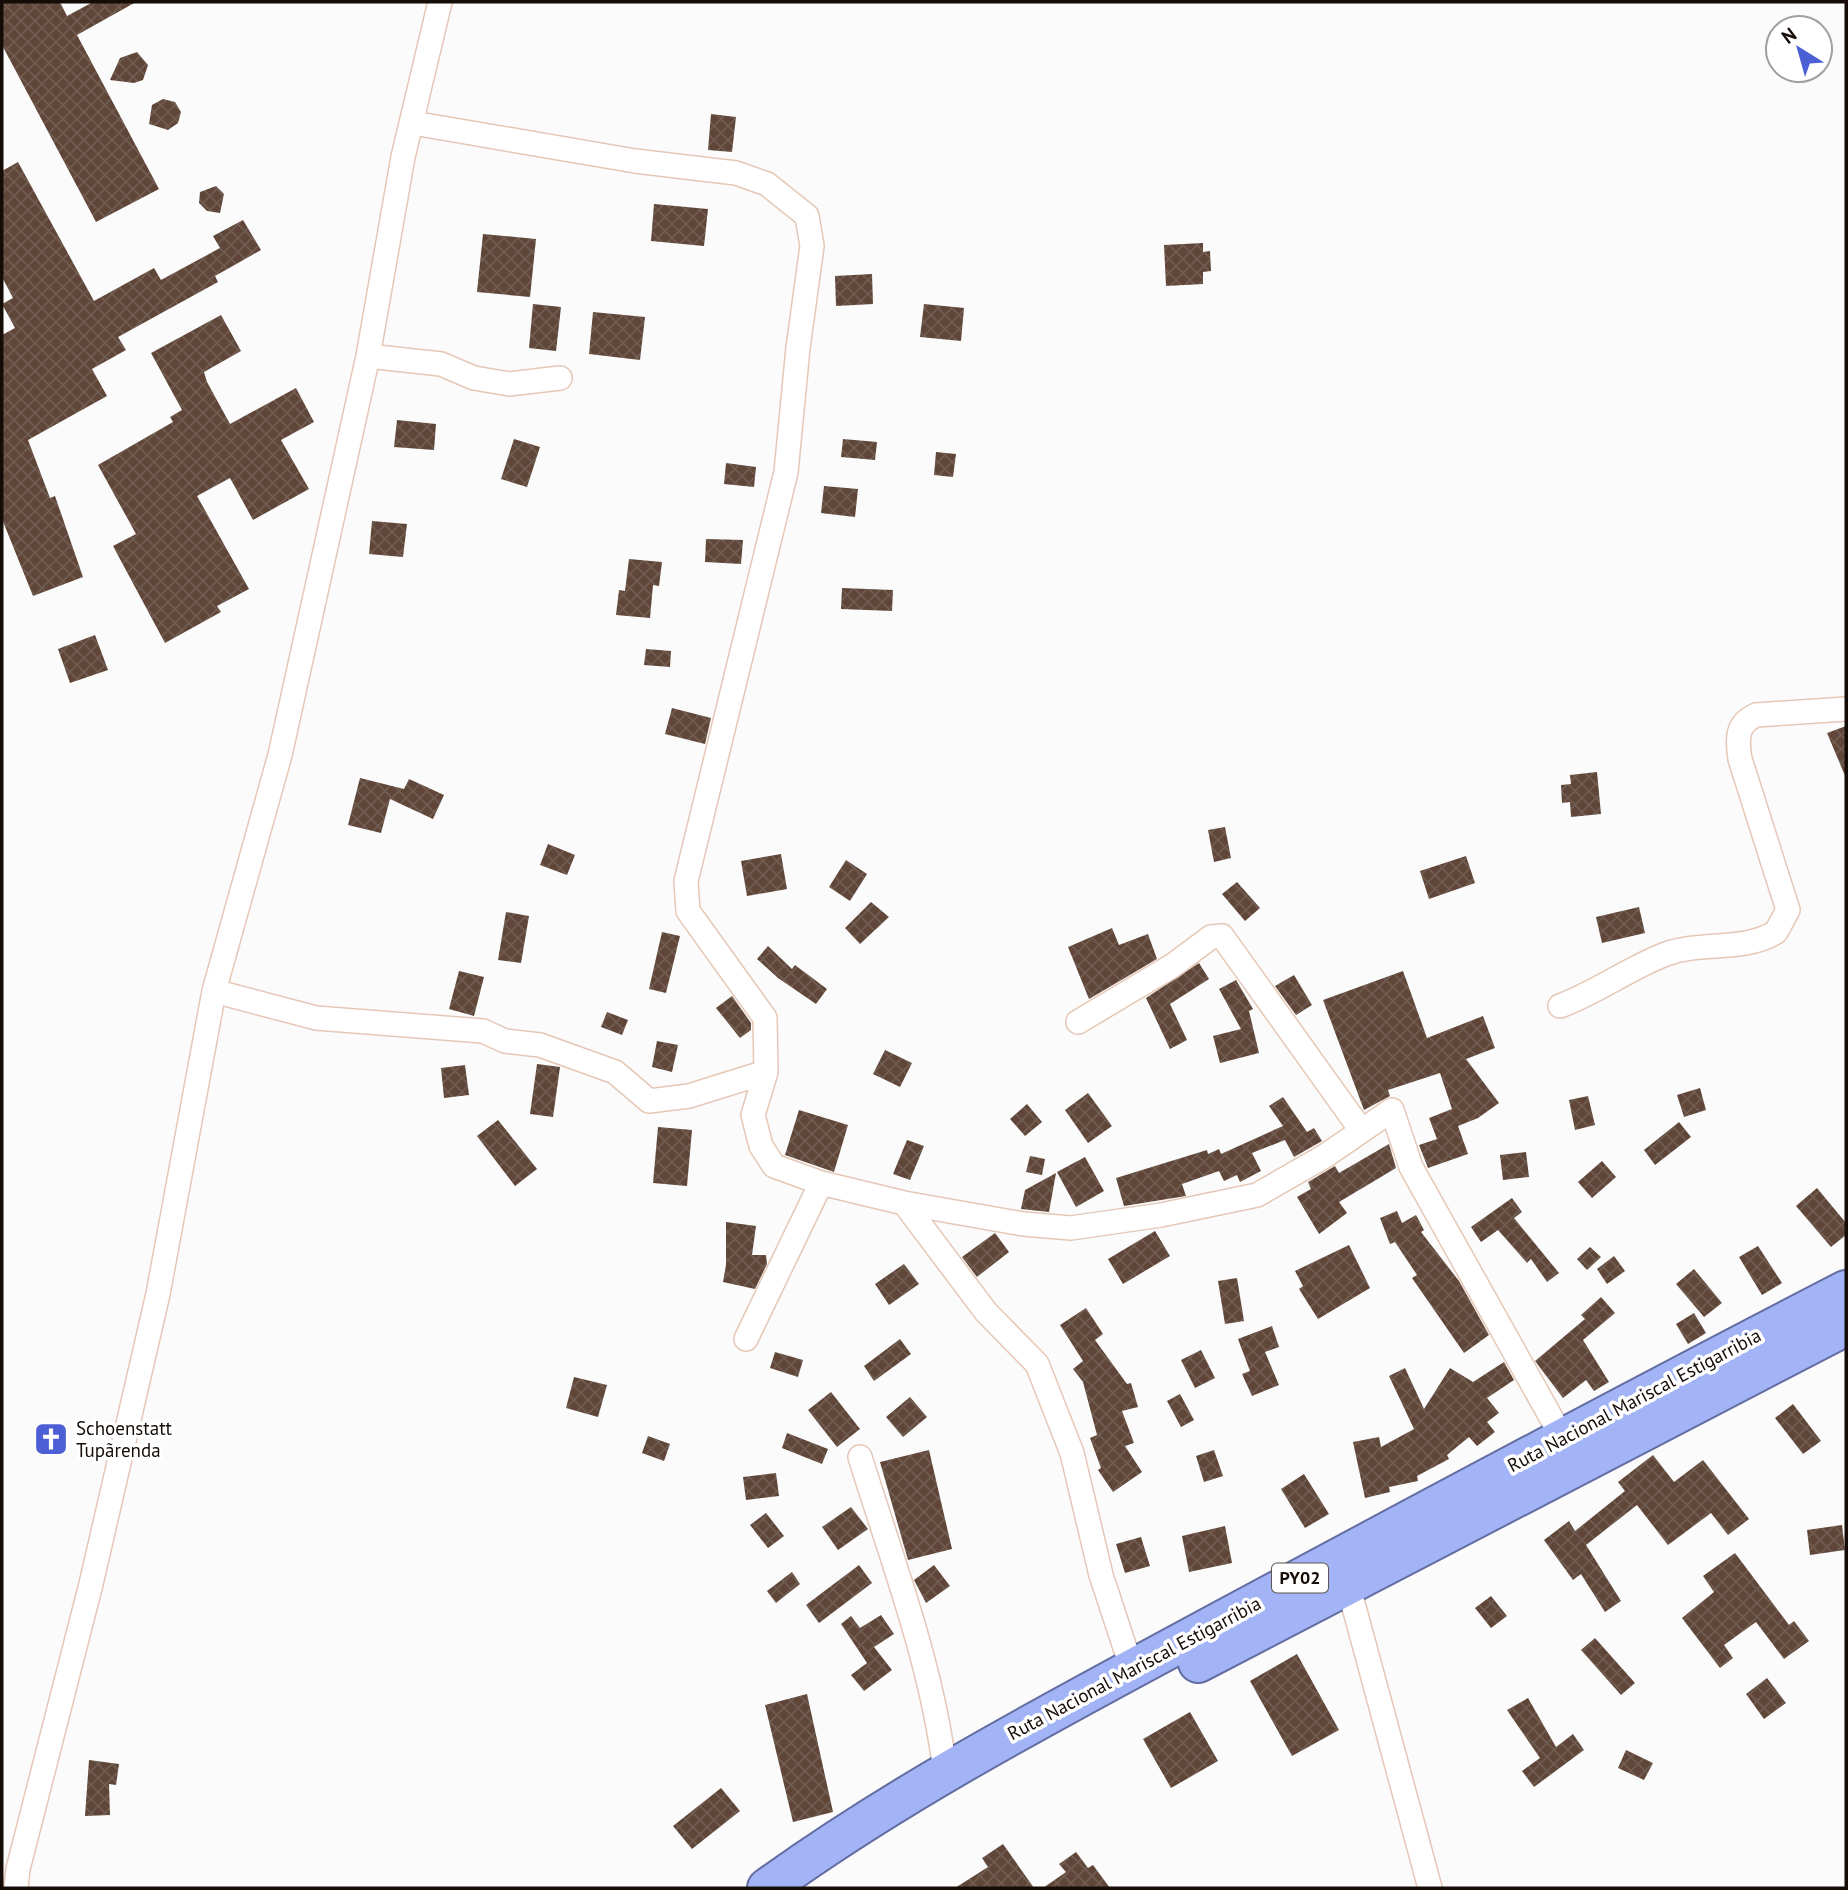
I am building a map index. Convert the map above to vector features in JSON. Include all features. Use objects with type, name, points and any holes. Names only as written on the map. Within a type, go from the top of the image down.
[{"type":"highway","name":"Ruta Nacional Mariscal Estigarribia","points":[[767,1888],[944,1772],[1562,1437],[1846,1290]]},
{"type":"highway","name":"Ruta Nacional Mariscal Estigarribia","points":[[813,1888],[903,1828],[1021,1757],[1846,1326]]},
{"type":"street","points":[[16,1888],[158,1294],[214,990],[280,755],[368,356],[403,157],[440,2]]},
{"type":"street","points":[[413,123],[572,151],[736,173],[767,184],[807,216],[812,246],[798,348],[786,472],[686,881],[688,911],[765,1018],[766,1072],[753,1115],[761,1146],[774,1166],[821,1183],[904,1203],[1023,1224],[1070,1227],[1161,1214],[1257,1195],[1325,1156],[1392,1110],[1417,1178],[1562,1437]]},
{"type":"street","points":[[368,356],[441,364],[474,378],[509,384],[560,378]]},
{"type":"street","points":[[1560,1006],[1592,994],[1669,953],[1754,941],[1776,932],[1788,910],[1740,759],[1737,740],[1740,728],[1746,719],[1756,715],[1846,709]]},
{"type":"street","points":[[1078,1022],[1172,966],[1211,937],[1222,936],[1361,1130]]},
{"type":"street","points":[[214,990],[316,1018],[483,1031],[505,1041],[540,1045],[615,1072],[649,1101],[689,1096],[766,1072]]},
{"type":"street","points":[[746,1339],[821,1183]]},
{"type":"street","points":[[904,1203],[986,1312],[1037,1364],[1072,1453],[1101,1575],[1132,1669]]},
{"type":"street","points":[[860,1457],[920,1651],[940,1728],[944,1772]]},
{"type":"street","points":[[1348,1585],[1430,1888]]},
{"type":"building","points":[[2,2],[60,2],[67,16],[93,2],[136,2],[77,35],[159,189],[96,222],[2,45]]},
{"type":"building","points":[[137,52],[148,65],[143,80],[134,83],[110,80],[120,58]]},
{"type":"building","points":[[163,99],[175,102],[181,112],[178,123],[168,130],[149,124],[152,105]]},
{"type":"building","points":[[711,114],[736,117],[732,152],[708,150]]},
{"type":"building","points":[[18,162],[94,301],[154,268],[161,280],[220,248],[213,236],[243,220],[261,250],[215,276],[218,282],[118,337],[126,350],[92,369],[107,396],[28,440],[50,498],[55,496],[83,577],[33,596],[2,519],[2,335],[15,328],[2,304],[13,298],[2,277],[2,171]]},
{"type":"building","points":[[216,186],[224,194],[220,213],[207,211],[199,203],[200,192]]},
{"type":"building","points":[[654,204],[708,209],[704,246],[651,241]]},
{"type":"building","points":[[483,234],[536,239],[530,297],[477,292]]},
{"type":"building","points":[[1203,243],[1203,252],[1210,251],[1211,271],[1203,272],[1203,284],[1166,286],[1164,245]]},
{"type":"building","points":[[872,274],[873,304],[836,306],[835,276]]},
{"type":"building","points":[[533,304],[561,307],[556,351],[529,348]]},
{"type":"building","points":[[924,304],[964,308],[961,341],[920,337]]},
{"type":"building","points":[[593,312],[645,317],[640,360],[589,354]]},
{"type":"building","points":[[221,315],[241,351],[204,372],[207,382],[230,424],[296,388],[314,422],[281,440],[309,489],[253,520],[230,478],[197,496],[249,589],[217,606],[221,612],[165,643],[113,546],[136,534],[98,465],[173,422],[170,417],[182,410],[151,353]]},
{"type":"building","points":[[397,420],[436,424],[434,450],[394,447]]},
{"type":"building","points":[[514,439],[540,447],[527,487],[501,479]]},
{"type":"building","points":[[843,439],[877,442],[875,460],[841,457]]},
{"type":"building","points":[[936,452],[956,454],[953,477],[934,475]]},
{"type":"building","points":[[726,463],[756,467],[754,487],[724,484]]},
{"type":"building","points":[[824,486],[858,489],[855,517],[821,513]]},
{"type":"building","points":[[372,521],[407,524],[403,557],[369,554]]},
{"type":"building","points":[[706,539],[743,540],[741,564],[705,562]]},
{"type":"building","points":[[629,559],[662,562],[659,586],[653,585],[650,618],[616,615],[619,590],[625,591]]},
{"type":"building","points":[[842,588],[893,590],[892,611],[841,609]]},
{"type":"building","points":[[95,635],[108,670],[70,683],[58,649]]},
{"type":"building","points":[[646,649],[671,651],[670,667],[644,665]]},
{"type":"building","points":[[672,708],[711,718],[705,744],[665,734]]},
{"type":"building","points":[[1846,726],[1846,778],[1827,733]]},
{"type":"building","points":[[1597,772],[1601,814],[1571,817],[1570,802],[1562,803],[1561,785],[1571,784],[1570,775]]},
{"type":"building","points":[[360,778],[404,789],[409,779],[444,795],[433,819],[390,799],[381,833],[348,825]]},
{"type":"building","points":[[1225,827],[1231,858],[1214,862],[1208,830]]},
{"type":"building","points":[[548,844],[575,855],[567,875],[540,865]]},
{"type":"building","points":[[781,854],[787,889],[747,896],[741,861]]},
{"type":"building","points":[[1466,856],[1475,883],[1429,899],[1420,871]]},
{"type":"building","points":[[846,860],[867,874],[850,901],[829,887]]},
{"type":"building","points":[[1237,882],[1260,908],[1245,921],[1222,894]]},
{"type":"building","points":[[871,902],[889,917],[860,944],[845,928]]},
{"type":"building","points":[[1639,907],[1645,933],[1602,943],[1596,917]]},
{"type":"building","points":[[506,912],[529,916],[521,963],[498,960]]},
{"type":"building","points":[[1112,928],[1119,945],[1148,934],[1157,959],[1089,999],[1068,947]]},
{"type":"building","points":[[662,932],[680,936],[666,993],[649,989]]},
{"type":"building","points":[[768,946],[792,969],[795,965],[827,989],[816,1004],[778,978],[757,959]]},
{"type":"building","points":[[1199,963],[1209,979],[1170,1004],[1187,1040],[1170,1049],[1146,998]]},
{"type":"building","points":[[459,971],[484,977],[474,1016],[449,1009]]},
{"type":"building","points":[[1403,971],[1427,1038],[1483,1016],[1495,1048],[1466,1059],[1499,1103],[1478,1118],[1458,1126],[1468,1154],[1428,1168],[1419,1145],[1437,1139],[1429,1118],[1452,1109],[1440,1073],[1388,1090],[1390,1096],[1364,1110],[1323,1000]]},
{"type":"building","points":[[1294,975],[1312,1005],[1296,1015],[1275,986]]},
{"type":"building","points":[[1236,980],[1253,1009],[1249,1011],[1259,1053],[1220,1063],[1213,1036],[1241,1029],[1219,989]]},
{"type":"building","points":[[732,996],[751,1023],[751,1030],[740,1038],[716,1008]]},
{"type":"building","points":[[607,1012],[628,1020],[622,1035],[601,1027]]},
{"type":"building","points":[[657,1041],[678,1045],[672,1072],[652,1067]]},
{"type":"building","points":[[885,1050],[912,1063],[900,1087],[873,1074]]},
{"type":"building","points":[[537,1064],[560,1067],[553,1117],[530,1114]]},
{"type":"building","points":[[465,1065],[469,1095],[444,1098],[441,1068]]},
{"type":"building","points":[[1700,1088],[1706,1110],[1684,1117],[1677,1095]]},
{"type":"building","points":[[1088,1093],[1112,1126],[1088,1143],[1065,1110]]},
{"type":"building","points":[[1588,1096],[1595,1125],[1575,1130],[1569,1100]]},
{"type":"building","points":[[1283,1097],[1307,1132],[1314,1128],[1322,1141],[1294,1157],[1285,1140],[1252,1153],[1261,1171],[1240,1182],[1237,1175],[1224,1181],[1219,1171],[1182,1184],[1186,1196],[1124,1206],[1116,1178],[1207,1150],[1208,1154],[1219,1149],[1221,1154],[1283,1126],[1269,1106]]},
{"type":"building","points":[[1027,1104],[1042,1122],[1025,1136],[1010,1119]]},
{"type":"building","points":[[799,1110],[848,1125],[834,1172],[785,1155]]},
{"type":"building","points":[[498,1120],[537,1169],[515,1186],[477,1136]]},
{"type":"building","points":[[1679,1122],[1691,1137],[1655,1165],[1644,1150]]},
{"type":"building","points":[[658,1127],[692,1130],[687,1186],[653,1183]]},
{"type":"building","points":[[907,1140],[924,1146],[910,1180],[893,1174]]},
{"type":"building","points":[[1389,1144],[1396,1168],[1339,1202],[1347,1213],[1319,1234],[1297,1197],[1311,1189],[1308,1182],[1335,1166],[1339,1173]]},
{"type":"building","points":[[1526,1152],[1529,1177],[1503,1180],[1500,1155]]},
{"type":"building","points":[[1030,1156],[1045,1159],[1042,1175],[1026,1172]]},
{"type":"building","points":[[1085,1157],[1104,1191],[1076,1207],[1057,1172]]},
{"type":"building","points":[[1602,1161],[1616,1177],[1592,1198],[1578,1182]]},
{"type":"building","points":[[1056,1173],[1049,1212],[1021,1209],[1025,1190]]},
{"type":"building","points":[[1817,1188],[1846,1223],[1846,1235],[1831,1247],[1796,1206]]},
{"type":"building","points":[[1512,1198],[1522,1212],[1514,1218],[1559,1273],[1547,1282],[1531,1259],[1527,1263],[1498,1230],[1481,1242],[1471,1227]]},
{"type":"building","points":[[1397,1211],[1402,1223],[1416,1215],[1424,1230],[1421,1232],[1459,1281],[1489,1335],[1464,1353],[1412,1278],[1417,1275],[1395,1242],[1390,1244],[1380,1218]]},
{"type":"building","points":[[726,1222],[756,1226],[752,1255],[766,1255],[767,1264],[755,1289],[723,1282],[726,1265]]},
{"type":"building","points":[[1155,1231],[1170,1256],[1123,1284],[1108,1259]]},
{"type":"building","points":[[995,1233],[1009,1252],[977,1277],[962,1257]]},
{"type":"building","points":[[1349,1245],[1370,1288],[1318,1319],[1299,1289],[1303,1286],[1295,1271]]},
{"type":"building","points":[[1758,1246],[1782,1283],[1762,1295],[1739,1257]]},
{"type":"building","points":[[1590,1247],[1601,1257],[1587,1270],[1577,1259]]},
{"type":"building","points":[[1614,1256],[1625,1271],[1607,1284],[1597,1269]]},
{"type":"building","points":[[904,1264],[919,1284],[889,1305],[875,1284]]},
{"type":"building","points":[[1694,1269],[1722,1303],[1704,1317],[1676,1284]]},
{"type":"building","points":[[1237,1278],[1244,1321],[1225,1324],[1218,1281]]},
{"type":"building","points":[[1601,1297],[1615,1313],[1583,1340],[1609,1382],[1594,1391],[1586,1380],[1563,1398],[1535,1361],[1585,1319],[1581,1315]]},
{"type":"building","points":[[1086,1308],[1103,1334],[1095,1340],[1127,1384],[1131,1383],[1138,1407],[1122,1411],[1134,1443],[1125,1446],[1142,1472],[1113,1492],[1098,1470],[1101,1468],[1090,1438],[1097,1435],[1083,1382],[1073,1369],[1083,1361],[1060,1325]]},
{"type":"building","points":[[1694,1313],[1706,1333],[1688,1344],[1676,1324]]},
{"type":"building","points":[[1272,1326],[1279,1347],[1265,1352],[1279,1385],[1252,1396],[1242,1374],[1250,1371],[1238,1339]]},
{"type":"building","points":[[900,1339],[911,1354],[874,1381],[864,1366]]},
{"type":"building","points":[[1201,1350],[1215,1378],[1195,1388],[1181,1360]]},
{"type":"building","points":[[775,1352],[803,1360],[798,1377],[770,1368]]},
{"type":"building","points":[[1504,1362],[1514,1380],[1487,1398],[1499,1413],[1487,1422],[1495,1432],[1477,1446],[1469,1437],[1447,1455],[1449,1459],[1417,1476],[1418,1481],[1389,1487],[1390,1492],[1365,1498],[1353,1442],[1379,1437],[1381,1447],[1414,1429],[1389,1376],[1405,1368],[1424,1409],[1450,1368],[1473,1382]]},
{"type":"building","points":[[574,1377],[607,1385],[598,1417],[566,1408]]},
{"type":"building","points":[[831,1392],[860,1429],[837,1447],[808,1410]]},
{"type":"building","points":[[1180,1394],[1194,1420],[1181,1427],[1167,1401]]},
{"type":"building","points":[[910,1397],[927,1417],[903,1437],[886,1417]]},
{"type":"building","points":[[1793,1404],[1821,1441],[1803,1454],[1775,1418]]},
{"type":"building","points":[[787,1433],[828,1449],[822,1464],[782,1448]]},
{"type":"building","points":[[648,1436],[670,1444],[664,1461],[642,1453]]},
{"type":"building","points":[[929,1450],[952,1549],[908,1560],[880,1462]]},
{"type":"building","points":[[1214,1450],[1223,1476],[1204,1482],[1196,1456]]},
{"type":"building","points":[[1653,1455],[1674,1482],[1703,1460],[1749,1519],[1728,1535],[1711,1513],[1668,1545],[1637,1505],[1586,1545],[1621,1601],[1605,1612],[1581,1574],[1573,1580],[1544,1540],[1569,1521],[1575,1531],[1625,1491],[1618,1482]]},
{"type":"building","points":[[776,1473],[779,1496],[746,1500],[743,1477]]},
{"type":"building","points":[[1304,1474],[1329,1514],[1305,1528],[1281,1489]]},
{"type":"building","points":[[851,1507],[868,1529],[838,1550],[822,1527]]},
{"type":"building","points":[[766,1513],[784,1536],[768,1548],[750,1525]]},
{"type":"building","points":[[1842,1525],[1845,1550],[1810,1555],[1807,1530]]},
{"type":"building","points":[[1225,1526],[1232,1563],[1189,1572],[1182,1536]]},
{"type":"building","points":[[1141,1537],[1150,1566],[1125,1573],[1116,1544]]},
{"type":"building","points":[[1735,1553],[1789,1625],[1794,1621],[1809,1641],[1784,1659],[1756,1622],[1724,1645],[1733,1658],[1720,1668],[1682,1618],[1714,1592],[1703,1576]]},
{"type":"building","points":[[859,1565],[872,1583],[819,1623],[806,1605]]},
{"type":"building","points":[[934,1565],[950,1586],[926,1603],[914,1580]]},
{"type":"building","points":[[792,1572],[800,1584],[776,1603],[767,1591]]},
{"type":"building","points":[[1491,1596],[1507,1616],[1491,1628],[1475,1608]]},
{"type":"building","points":[[881,1615],[894,1634],[874,1647],[892,1670],[864,1691],[851,1675],[867,1663],[841,1624],[851,1616],[860,1628]]},
{"type":"building","points":[[1595,1638],[1635,1683],[1621,1695],[1581,1650]]},
{"type":"building","points":[[1297,1654],[1339,1730],[1292,1756],[1250,1681]]},
{"type":"building","points":[[1767,1678],[1786,1703],[1764,1719],[1746,1694]]},
{"type":"building","points":[[807,1694],[833,1812],[793,1822],[765,1705]]},
{"type":"building","points":[[1528,1698],[1556,1747],[1573,1734],[1584,1750],[1534,1787],[1522,1771],[1540,1758],[1507,1710]]},
{"type":"building","points":[[1190,1712],[1218,1761],[1171,1788],[1143,1739]]},
{"type":"building","points":[[1626,1750],[1653,1763],[1644,1780],[1618,1768]]},
{"type":"building","points":[[89,1760],[119,1764],[116,1785],[109,1784],[110,1815],[85,1816]]},
{"type":"building","points":[[721,1788],[740,1811],[692,1849],[673,1826]]},
{"type":"building","points":[[1003,1844],[1034,1888],[955,1888],[988,1867],[982,1858]]},
{"type":"building","points":[[1076,1852],[1088,1868],[1093,1865],[1110,1888],[1043,1888],[1066,1872],[1059,1864]]},
{"type":"place","name":"Schoenstatt Tupãrenda","points":[[51,1439]]}]
